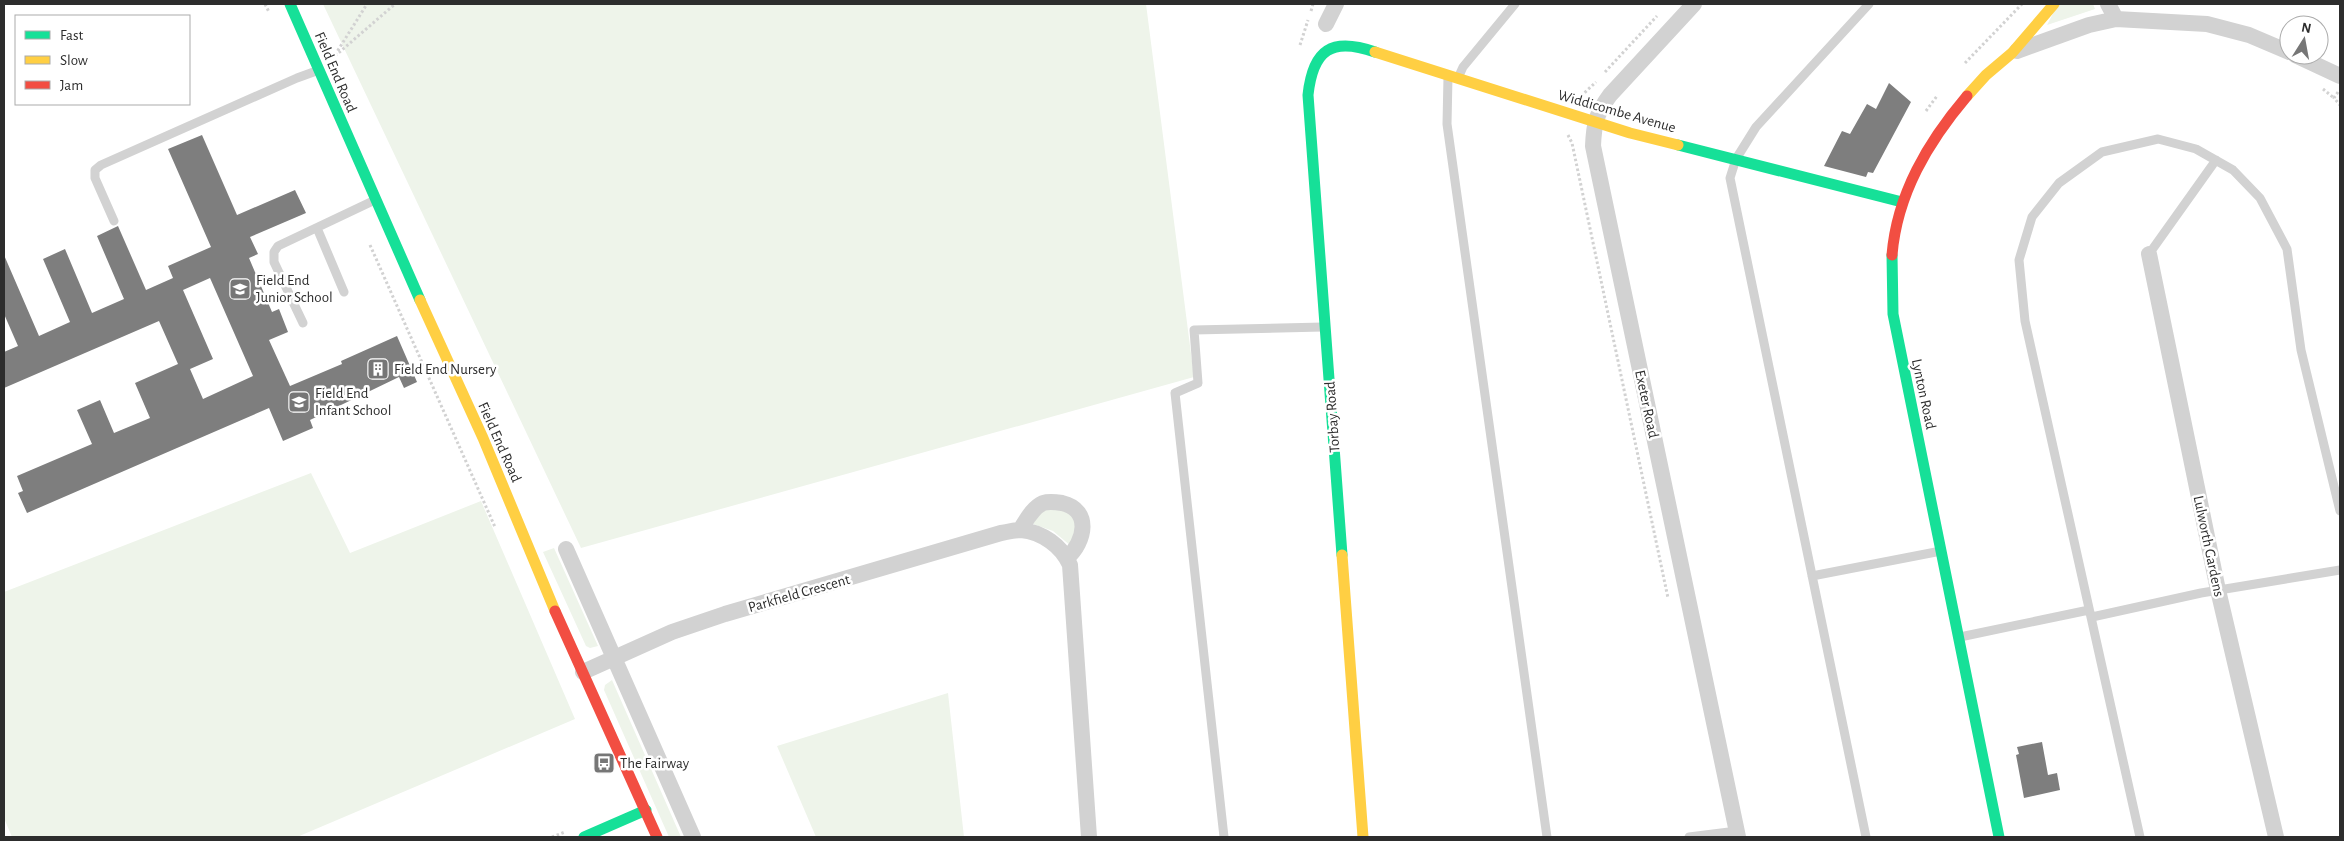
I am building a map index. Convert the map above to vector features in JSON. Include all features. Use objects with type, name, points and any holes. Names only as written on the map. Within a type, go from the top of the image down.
[{"type":"street","name":"Field End Road","points":[[290,4],[375,200],[483,438],[583,672],[657,837]]},
{"type":"street","name":"Torbay Road","points":[[1336,4],[1326,38],[1310,76],[1308,96],[1364,837]]},
{"type":"street","name":"Exeter Road","points":[[1694,4],[1610,95],[1599,110],[1594,122],[1593,146],[1738,834]]},
{"type":"street","name":"Lynton Road","points":[[1999,837],[1893,314],[1891,268],[1896,223],[1902,202],[1910,180],[1932,142],[1986,74],[2011,54],[2054,4]]},
{"type":"street","points":[[2108,4],[2116,19]]},
{"type":"street","points":[[2011,54],[2089,25],[2116,19],[2153,19],[2207,24],[2249,35],[2279,48]]},
{"type":"street","name":"Widdicombe Avenue","points":[[1326,38],[1340,45],[1357,46],[1594,122],[1902,202]]},
{"type":"street","points":[[2316,65],[2340,76]]},
{"type":"street","name":"Lulworth Gardens","points":[[2148,254],[2218,590],[2276,837]]},
{"type":"street","points":[[1020,530],[1034,510],[1043,503],[1055,501],[1075,509],[1082,520],[1083,531],[1076,550],[1067,558],[1070,565],[1089,837]]},
{"type":"street","name":"Parkfield Crescent","points":[[583,672],[672,632],[725,614],[1001,533],[1020,530],[1040,536],[1055,544],[1067,558]]},
{"type":"street","points":[[566,548],[693,837]]},
{"type":"street","points":[[584,837],[646,810]]},
{"type":"lane","points":[[1516,4],[1453,78],[1447,124],[1547,837]]},
{"type":"lane","points":[[1866,837],[1730,178],[1736,159],[1756,127],[1869,4]]},
{"type":"lane","points":[[114,221],[95,178],[94,170],[101,165],[319,70]]},
{"type":"lane","points":[[2140,837],[2025,321],[2019,260],[2032,217],[2058,183],[2102,152],[2158,139],[2196,149],[2216,160],[2232,170],[2260,198],[2287,249],[2301,350],[2340,510]]},
{"type":"lane","points":[[2148,254],[2216,160]]},
{"type":"lane","points":[[303,324],[274,262],[274,252],[278,246],[375,200]]},
{"type":"lane","points":[[317,228],[344,292]]},
{"type":"lane","points":[[1224,837],[1175,394],[1198,383],[1194,330],[1325,326]]},
{"type":"lane","points":[[1812,576],[1941,551]]},
{"type":"lane","points":[[1959,637],[2340,570]]},
{"type":"lane","points":[[1689,837],[1738,834]]},
{"type":"path","points":[[265,4],[272,20]]},
{"type":"path","points":[[367,4],[333,57],[395,4]]},
{"type":"path","points":[[2340,89],[2334,98],[2340,105]]},
{"type":"path","points":[[366,237],[498,534]]},
{"type":"shaded area","points":[[323,4],[1146,4],[1194,377],[581,548]]},
{"type":"shaded area","points":[[2058,4],[2093,4],[2095,9],[2047,25]]},
{"type":"shaded area","points":[[311,473],[350,553],[481,501],[575,719],[297,837],[12,837],[4,818],[4,592]]},
{"type":"shaded area","points":[[1047,507],[1056,507],[1073,515],[1077,527],[1071,546],[1053,531],[1033,524],[1038,515]]},
{"type":"shaded area","points":[[554,548],[598,646],[590,648],[586,646],[543,552]]},
{"type":"shaded area","points":[[612,680],[681,837],[669,837],[604,690],[605,685]]},
{"type":"shaded area","points":[[948,693],[964,837],[816,837],[777,746]]},
{"type":"building","points":[[1889,83],[1911,102],[1873,173],[1868,172],[1866,177],[1824,166],[1842,131],[1850,134],[1867,104],[1876,109]]},
{"type":"building","points":[[202,135],[237,215],[295,190],[306,213],[250,237],[258,254],[249,258],[272,312],[279,309],[288,332],[269,340],[290,386],[342,364],[341,361],[397,336],[417,382],[404,388],[399,377],[310,420],[313,428],[283,441],[269,408],[27,513],[18,493],[23,491],[17,476],[92,444],[77,410],[100,400],[114,433],[150,418],[135,383],[178,364],[159,321],[4,388],[4,352],[18,346],[4,314],[4,255],[39,336],[70,322],[43,259],[65,249],[92,313],[124,299],[97,236],[118,226],[146,290],[173,278],[168,266],[211,247],[168,149]],"holes":[[[210,278],[253,376],[203,399],[190,369],[213,359],[183,290]]]},
{"type":"building","points":[[2042,742],[2048,775],[2057,773],[2060,790],[2024,798],[2016,755],[2019,754],[2017,747]]},
{"type":"traffic: fast","points":[[290,4],[420,300]]},
{"type":"traffic: fast","points":[[1342,555],[1308,95],[1315,67],[1320,57],[1327,51],[1336,47],[1347,46],[1375,52]]},
{"type":"traffic: fast","points":[[1678,145],[1902,202]]},
{"type":"traffic: fast","points":[[1892,255],[1893,314],[1999,837]]},
{"type":"traffic: fast","points":[[584,837],[646,810]]},
{"type":"traffic: slow","points":[[1967,96],[1986,75],[2012,53],[2054,4]]},
{"type":"traffic: slow","points":[[1375,52],[1630,133],[1678,145]]},
{"type":"traffic: slow","points":[[420,300],[483,438],[555,611]]},
{"type":"traffic: slow","points":[[1342,555],[1363,837]]},
{"type":"traffic: jam","points":[[1892,255],[1900,211],[1917,170],[1927,150],[1967,96]]},
{"type":"traffic: jam","points":[[555,611],[657,837]]},
{"type":"place","name":"Field End Junior School","points":[[240,289]]},
{"type":"place","name":"Field End Nursery","points":[[378,369]]},
{"type":"place","name":"Field End Infant School","points":[[299,402]]},
{"type":"place","name":"The Fairway","points":[[604,763]]}]
